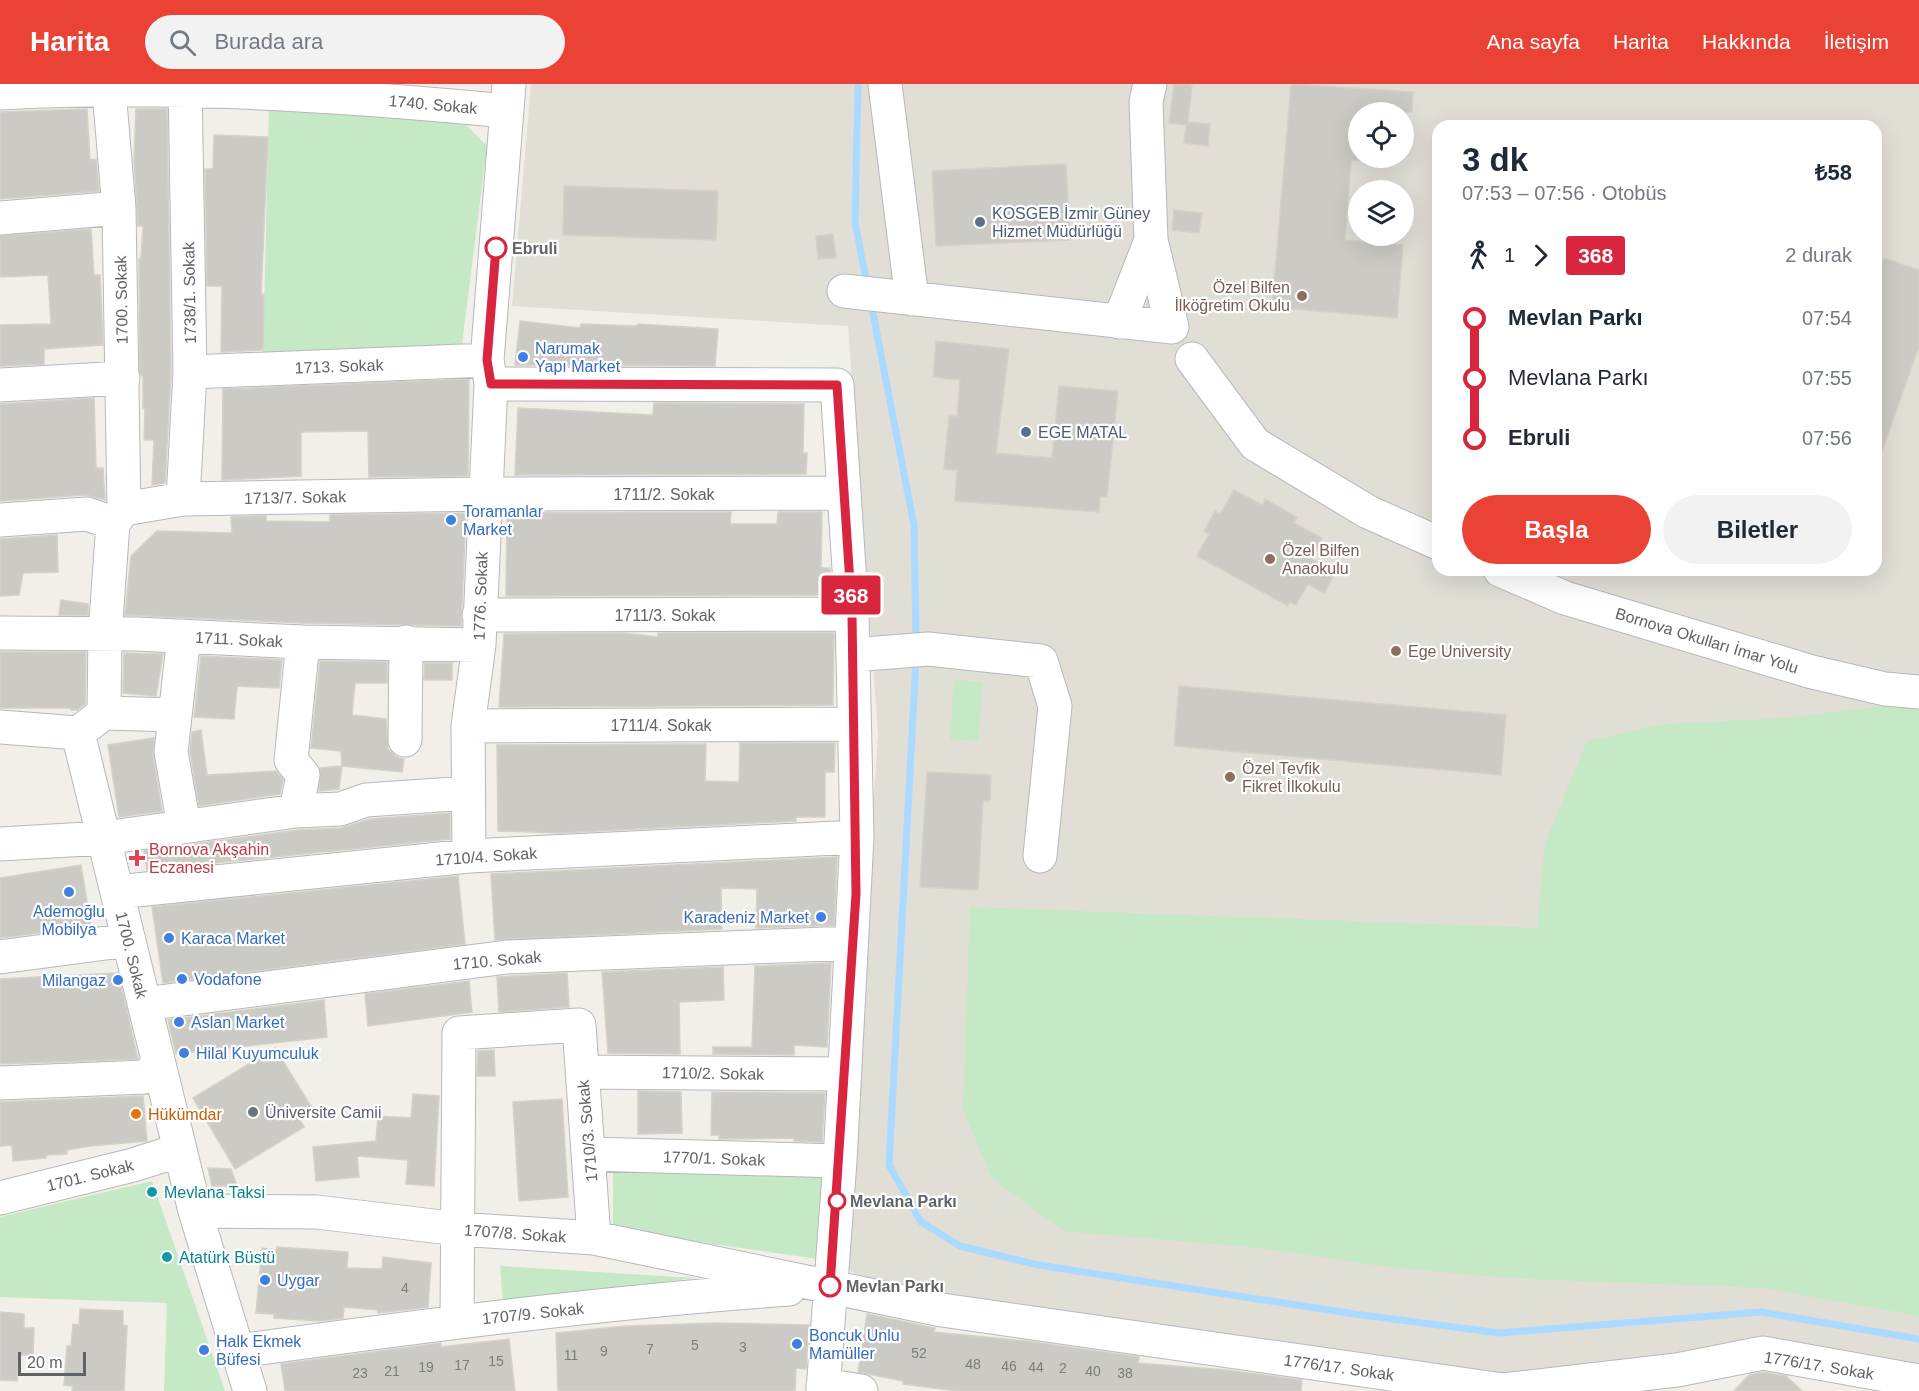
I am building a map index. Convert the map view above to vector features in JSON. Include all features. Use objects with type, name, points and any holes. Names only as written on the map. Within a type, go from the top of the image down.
[{"type":"street","points":[[885,84],[903,298]]},
{"type":"street","points":[[844,291],[1172,327],[1151,240],[1146,102],[1150,84]]},
{"type":"street","name":"1740. Sokak","points":[[0,93],[49,87],[109,91],[185,86],[373,91],[508,98]]},
{"type":"street","name":"1738/1. Sokak","points":[[183,499],[190,372],[185,86]]},
{"type":"street","name":"1700. Sokak","points":[[104,713],[105,634],[118,516],[123,378],[119,208],[109,91]]},
{"type":"street","name":"1776. Sokak","points":[[469,856],[468,726],[479,630],[489,372],[508,98]]},
{"type":"street","points":[[0,218],[119,208]]},
{"type":"street","points":[[1119,322],[1151,240]]},
{"type":"street","points":[[1192,359],[1255,444],[1368,512],[1432,540]]},
{"type":"street","name":"1713. Sokak","points":[[190,372],[489,372],[837,385],[843,493]]},
{"type":"street","points":[[0,385],[123,378]]},
{"type":"street","points":[[843,493],[852,614],[857,837],[840,1161],[823,1388],[861,1391]]},
{"type":"street","name":"1711/2. Sokak","points":[[485,494],[843,493]]},
{"type":"street","name":"1713/7. Sokak","points":[[118,516],[183,499],[485,494]]},
{"type":"street","points":[[0,520],[87,514],[118,516]]},
{"type":"street","name":"Bornova Okulları İmar Yolu","points":[[1514,576],[1565,598],[1812,672],[1885,689],[1919,692]]},
{"type":"street","name":"1711/3. Sokak","points":[[479,630],[852,614]]},
{"type":"street","name":"1711. Sokak","points":[[0,633],[184,636],[303,642],[406,642],[479,630]]},
{"type":"street","points":[[184,636],[171,752],[184,826]]},
{"type":"street","points":[[296,811],[303,775],[291,760],[303,642]]},
{"type":"street","points":[[405,740],[406,642]]},
{"type":"street","points":[[853,655],[923,649],[1041,661],[1055,706],[1040,856]]},
{"type":"street","points":[[0,727],[78,733],[104,713],[175,715]]},
{"type":"street","name":"1711/4. Sokak","points":[[468,726],[854,724]]},
{"type":"street","name":"1700. Sokak","points":[[78,733],[195,1211],[250,1391]]},
{"type":"street","points":[[0,844],[104,838],[296,811],[340,809],[366,800],[468,793]]},
{"type":"street","name":"1710/4. Sokak","points":[[117,892],[469,856],[857,837]]},
{"type":"street","points":[[0,957],[129,940]]},
{"type":"street","name":"1710. Sokak","points":[[144,1004],[507,957],[851,943]]},
{"type":"street","name":"1710/3. Sokak","points":[[458,1228],[459,1033],[579,1025],[594,1238]]},
{"type":"street","points":[[0,1083],[145,1077],[159,1065]]},
{"type":"street","name":"1710/2. Sokak","points":[[582,1072],[843,1074]]},
{"type":"street","name":"1701. Sokak","points":[[0,1198],[133,1165],[180,1150]]},
{"type":"street","name":"1770/1. Sokak","points":[[589,1154],[840,1161]]},
{"type":"street","name":"1707/8. Sokak","points":[[195,1211],[317,1212],[458,1228],[594,1238],[830,1286]]},
{"type":"street","points":[[458,1228],[458,1321]]},
{"type":"street","name":"1707/9. Sokak","points":[[238,1351],[458,1321],[691,1296],[830,1286]]},
{"type":"street","name":"1776/17. Sokak","points":[[830,1286],[942,1310],[1503,1390],[1645,1382],[1763,1353],[1841,1380],[1919,1382]]},
{"type":"shaded area","name":"Ege University","points":[[531,84],[1919,84],[1919,1371],[1759,1345],[1496,1380],[878,1286],[845,1268],[878,732],[848,326],[512,306]]},
{"type":"green space","points":[[269,104],[460,119],[487,146],[462,344],[263,355]]},
{"type":"green space","points":[[954,680],[983,682],[978,741],[950,739]]},
{"type":"green space","points":[[1919,702],[1919,1316],[1763,1288],[1508,1278],[1388,1267],[1260,1248],[1063,1231],[992,1178],[963,1110],[970,907],[1537,928],[1545,843],[1587,741],[1665,724],[1784,718]]},
{"type":"green space","points":[[613,1168],[828,1168],[818,1259],[613,1230]]},
{"type":"green space","points":[[152,1181],[225,1391],[164,1391],[167,1303],[0,1297],[0,1217]]},
{"type":"green space","points":[[500,1266],[695,1278],[503,1302]]},
{"type":"building","points":[[1174,84],[1192,84],[1188,122],[1210,124],[1208,146],[1184,143],[1186,125],[1169,123]]},
{"type":"building","points":[[1291,84],[1413,92],[1412,102],[1348,102],[1348,168],[1350,168],[1345,240],[1348,240],[1348,246],[1403,246],[1397,318],[1272,307]]},
{"type":"building","points":[[87,109],[90,160],[96,159],[99,191],[0,199],[0,112]]},
{"type":"building","points":[[136,109],[167,109],[171,372],[165,483],[152,485],[154,440],[144,440],[145,408],[143,408],[143,377],[140,373],[139,259],[141,259],[143,226],[138,226],[134,158]]},
{"type":"building","points":[[214,135],[268,137],[261,294],[264,294],[263,350],[221,352],[222,286],[207,286],[205,169],[213,169]]},
{"type":"building","points":[[1066,164],[1070,240],[936,246],[932,171]]},
{"type":"building","points":[[564,186],[718,191],[716,240],[563,235]]},
{"type":"building","points":[[1174,210],[1202,213],[1199,233],[1172,230]]},
{"type":"building","points":[[91,229],[94,275],[100,275],[103,345],[44,349],[44,364],[0,366],[0,325],[51,324],[48,275],[0,277],[0,236]]},
{"type":"building","points":[[833,234],[836,258],[818,259],[816,236]]},
{"type":"building","points":[[1884,258],[1919,270],[1919,346],[1882,451],[1882,264]]},
{"type":"building","points":[[520,321],[580,328],[581,324],[637,326],[638,324],[718,329],[715,366],[515,365]]},
{"type":"building","points":[[936,341],[1009,349],[996,453],[1052,458],[1059,386],[1118,391],[1107,497],[1100,497],[1099,512],[955,501],[957,470],[944,469],[949,416],[957,416],[960,380],[933,377]]},
{"type":"building","points":[[469,379],[468,476],[369,477],[368,431],[301,432],[301,476],[222,480],[223,389]]},
{"type":"building","points":[[94,398],[96,468],[103,468],[105,500],[86,495],[0,501],[0,404]]},
{"type":"building","points":[[654,403],[804,404],[803,453],[807,453],[806,474],[515,475],[518,408],[653,415]]},
{"type":"building","points":[[1234,490],[1262,505],[1265,499],[1297,517],[1294,523],[1322,538],[1311,559],[1335,573],[1324,593],[1308,584],[1296,605],[1290,602],[1288,606],[1197,556],[1209,534],[1204,531],[1215,511],[1220,514]]},
{"type":"building","points":[[731,512],[730,524],[777,524],[778,512],[822,512],[821,568],[830,568],[829,595],[506,596],[507,513]]},
{"type":"building","points":[[466,513],[461,626],[304,623],[125,615],[131,556],[157,531],[232,533],[231,517],[266,516],[266,521],[330,522],[330,515]]},
{"type":"building","points":[[57,535],[58,572],[23,573],[19,595],[0,596],[0,539]]},
{"type":"building","points":[[61,600],[88,604],[88,615],[59,615]]},
{"type":"building","points":[[623,633],[658,637],[658,633],[834,633],[833,705],[499,707],[504,634]]},
{"type":"building","points":[[0,652],[86,652],[85,704],[77,710],[71,710],[71,708],[0,708]]},
{"type":"building","points":[[124,653],[163,654],[156,696],[123,693]]},
{"type":"building","points":[[201,656],[282,660],[279,688],[237,686],[234,719],[194,717]]},
{"type":"building","points":[[320,661],[387,662],[387,683],[355,683],[352,715],[386,719],[388,749],[395,756],[404,759],[402,772],[342,766],[341,751],[311,748]]},
{"type":"building","points":[[425,663],[452,663],[452,680],[424,680]]},
{"type":"building","points":[[1179,686],[1506,715],[1501,775],[1174,746]]},
{"type":"building","points":[[201,730],[207,775],[276,771],[283,780],[280,794],[199,806],[190,751],[192,732]]},
{"type":"building","points":[[154,738],[153,755],[162,811],[119,817],[108,745]]},
{"type":"building","points":[[740,743],[835,743],[834,772],[825,772],[825,817],[796,817],[796,821],[559,833],[498,831],[497,745],[706,744],[705,781],[739,782]]},
{"type":"building","points":[[342,766],[339,789],[319,791],[320,768]]},
{"type":"building","points":[[927,772],[991,775],[990,801],[983,801],[978,890],[920,887]]},
{"type":"building","points":[[450,813],[450,839],[147,870],[144,851],[298,830],[341,828],[370,819]]},
{"type":"building","points":[[837,857],[834,925],[756,928],[757,889],[721,888],[722,929],[495,940],[491,874]]},
{"type":"building","points":[[81,865],[91,926],[0,938],[0,878]]},
{"type":"building","points":[[458,876],[465,944],[163,983],[152,907]]},
{"type":"building","points":[[831,963],[827,1047],[794,1045],[794,1055],[713,1054],[713,1047],[752,1047],[755,966]]},
{"type":"building","points":[[723,967],[724,1000],[679,1002],[680,1054],[608,1053],[602,972]]},
{"type":"building","points":[[118,973],[138,1059],[0,1064],[0,979]]},
{"type":"building","points":[[567,973],[569,1007],[499,1012],[497,977]]},
{"type":"building","points":[[469,981],[472,1012],[368,1026],[365,994]]},
{"type":"building","points":[[324,1000],[327,1037],[176,1054],[168,1020]]},
{"type":"building","name":"Üniversite Camii","points":[[275,1048],[312,1108],[298,1116],[304,1127],[235,1169],[193,1098]]},
{"type":"building","points":[[494,1050],[495,1076],[477,1076],[478,1051]]},
{"type":"building","points":[[638,1091],[681,1092],[682,1133],[638,1134]]},
{"type":"building","points":[[712,1092],[825,1093],[822,1142],[794,1141],[794,1138],[719,1139],[719,1135],[711,1135]]},
{"type":"building","points":[[413,1094],[439,1096],[434,1186],[406,1184],[408,1160],[357,1156],[359,1177],[316,1181],[313,1147],[376,1141],[378,1116],[411,1118]]},
{"type":"building","points":[[143,1096],[147,1141],[90,1146],[67,1150],[67,1154],[13,1161],[12,1145],[0,1146],[0,1102]]},
{"type":"building","points":[[562,1099],[568,1197],[519,1201],[513,1102]]},
{"type":"building","points":[[208,1168],[231,1169],[237,1186],[212,1186]]},
{"type":"building","points":[[277,1247],[348,1252],[347,1268],[382,1269],[383,1257],[431,1263],[428,1307],[378,1313],[378,1310],[344,1307],[343,1318],[319,1321],[274,1318],[274,1314],[256,1313],[262,1248],[277,1250]]},
{"type":"building","points":[[80,1309],[123,1311],[123,1325],[127,1326],[124,1391],[72,1391],[73,1386],[64,1385],[67,1346],[71,1346],[73,1324],[79,1325]]},
{"type":"building","points":[[0,1312],[24,1314],[24,1328],[34,1328],[33,1355],[19,1355],[17,1381],[0,1380]]},
{"type":"building","points":[[867,1314],[935,1328],[934,1332],[1026,1341],[1139,1357],[1138,1363],[1226,1370],[1302,1380],[1301,1391],[957,1391],[903,1384],[903,1381],[858,1372]]},
{"type":"building","points":[[716,1323],[809,1325],[806,1369],[796,1368],[795,1391],[558,1391],[556,1333],[627,1326]]},
{"type":"building","points":[[509,1339],[515,1391],[285,1391],[281,1364],[441,1343],[441,1347]]},
{"type":"building","points":[[1763,1372],[1786,1376],[1802,1391],[1734,1391],[1749,1375]]},
{"type":"waterway","points":[[858,84],[855,222],[867,284]]},
{"type":"waterway","points":[[871,303],[914,525],[916,642]]},
{"type":"waterway","points":[[916,659],[889,1165],[921,1222],[960,1246],[1038,1265],[1355,1314],[1499,1333],[1761,1312],[1919,1339]]},
{"type":"bus line","name":"368","points":[[496,248],[487,360],[491,384],[837,385],[852,614],[857,837],[856,894],[843,1074],[840,1161],[830,1286]]},
{"type":"place","name":"KOSGEB İzmir Güney Hizmet Müdürlüğü","points":[[980,222]]},
{"type":"place","name":"Ebruli","points":[[496,248]]},
{"type":"place","name":"Özel Bilfen İlköğretim Okulu","points":[[1302,296]]},
{"type":"place","name":"Narumak Yapı Market","points":[[523,357]]},
{"type":"place","name":"EGE MATAL","points":[[1026,432]]},
{"type":"place","name":"Toramanlar Market","points":[[451,520]]},
{"type":"place","name":"Özel Bilfen Anaokulu","points":[[1270,559]]},
{"type":"place","name":"Ege University","points":[[1396,651]]},
{"type":"place","name":"Özel Tevfik Fikret İlkokulu","points":[[1230,777]]},
{"type":"place","name":"Bornova Akşahin Eczanesi","points":[[137,858]]},
{"type":"place","name":"Ademoğlu Mobilya","points":[[69,892]]},
{"type":"place","name":"Karadeniz Market","points":[[821,917]]},
{"type":"place","name":"Karaca Market","points":[[169,938]]},
{"type":"place","name":"Vodafone","points":[[182,979]]},
{"type":"place","name":"Milangaz","points":[[118,980]]},
{"type":"place","name":"Aslan Market","points":[[179,1022]]},
{"type":"place","name":"Hilal Kuyumculuk","points":[[184,1053]]},
{"type":"place","name":"Üniversite Camii","points":[[253,1112]]},
{"type":"place","name":"Hükümdar","points":[[136,1114]]},
{"type":"place","name":"Mevlana Taksi","points":[[152,1192]]},
{"type":"place","name":"Mevlana Parkı","points":[[837,1201]]},
{"type":"place","name":"Atatürk Büstü","points":[[167,1257]]},
{"type":"place","name":"Uygar","points":[[265,1280]]},
{"type":"place","name":"Mevlan Parkı","points":[[830,1286]]},
{"type":"place","name":"Boncuk Unlu Mamüller","points":[[797,1344]]},
{"type":"place","name":"Halk Ekmek Büfesi","points":[[204,1350]]}]
